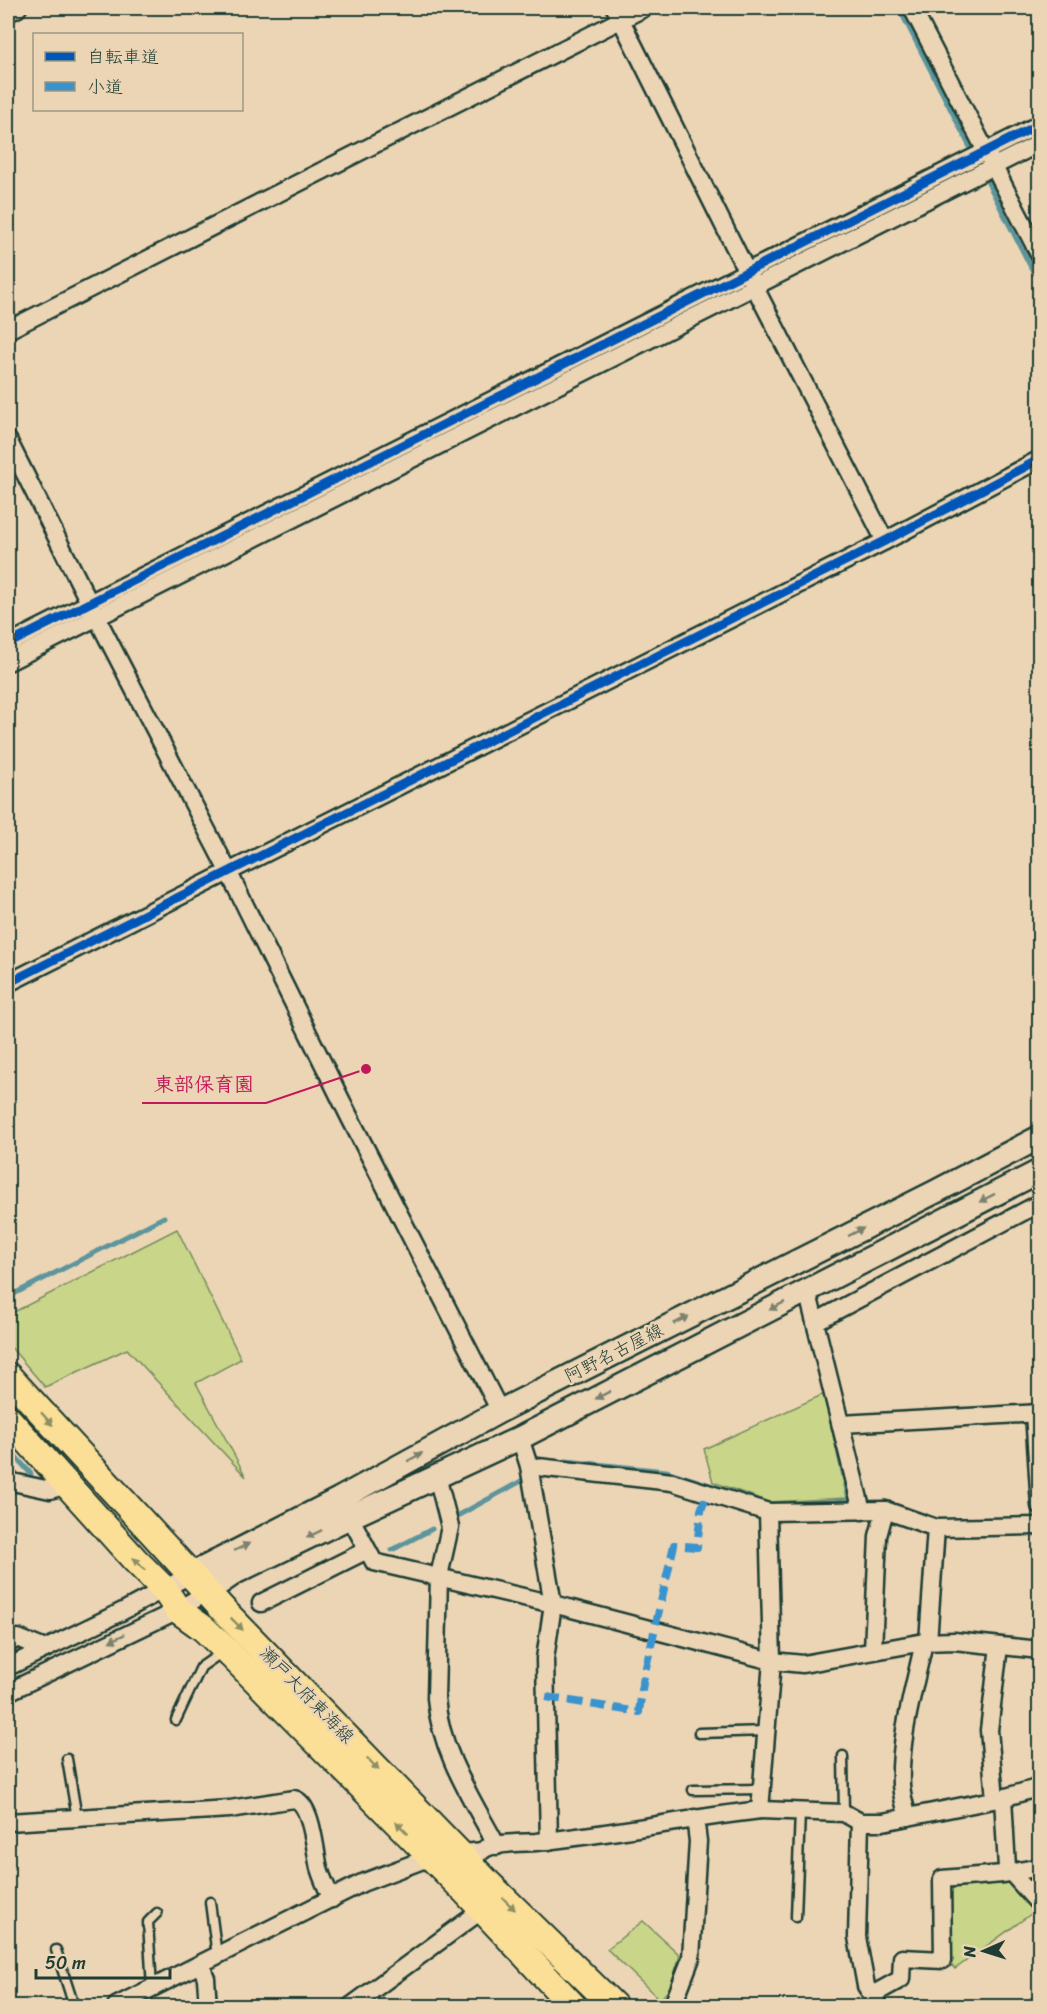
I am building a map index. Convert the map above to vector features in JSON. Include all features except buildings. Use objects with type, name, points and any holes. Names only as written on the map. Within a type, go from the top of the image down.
[{"type":"main road","name":"阿野名古屋線","points":[[198,1583],[339,1499],[500,1411],[1040,1137]]},
{"type":"main road","name":"阿野名古屋線","points":[[198,1583],[236,1572],[520,1438],[1040,1171]]},
{"type":"main road","name":"瀬戸大府東海線","points":[[8,1376],[198,1583],[458,1853],[614,2007]]},
{"type":"main road","name":"瀬戸大府東海線","points":[[8,1419],[164,1589],[178,1610],[203,1628],[226,1650],[431,1857],[573,2007]]},
{"type":"street","points":[[8,13],[18,8]]},
{"type":"street","points":[[8,330],[618,13],[644,8]]},
{"type":"street","points":[[912,8],[1040,256]]},
{"type":"street","points":[[618,13],[885,541]]},
{"type":"street","points":[[8,662],[93,610],[990,159],[1040,124]]},
{"type":"street","points":[[990,159],[1040,143]]},
{"type":"street","points":[[8,440],[500,1411]]},
{"type":"street","points":[[8,983],[885,541],[1040,459]]},
{"type":"street","points":[[8,644],[93,610]]},
{"type":"street","points":[[815,1322],[1040,1203]]},
{"type":"street","points":[[807,1290],[862,1511]]},
{"type":"street","points":[[841,1424],[1037,1413],[1040,1506]]},
{"type":"street","points":[[520,1438],[529,1466],[553,1604],[545,1659],[549,1841]]},
{"type":"street","points":[[529,1466],[672,1482],[768,1512],[885,1510],[936,1528],[1040,1526]]},
{"type":"street","points":[[438,1476],[450,1527],[439,1576],[437,1717],[463,1784],[496,1846]]},
{"type":"street","points":[[8,1481],[50,1490],[67,1485]]},
{"type":"street","points":[[873,1650],[878,1536],[885,1510]]},
{"type":"street","points":[[760,1810],[772,1661],[768,1512]]},
{"type":"street","points":[[350,1517],[374,1562],[553,1604],[772,1661],[803,1664],[926,1642],[954,1641],[1040,1650]]},
{"type":"street","points":[[908,1817],[901,1788],[901,1767],[907,1718],[926,1642],[936,1528]]},
{"type":"street","points":[[261,1603],[367,1550]]},
{"type":"street","points":[[8,1667],[164,1589],[198,1583]]},
{"type":"street","points":[[8,1692],[178,1610],[198,1583]]},
{"type":"street","points":[[8,1643],[18,1638],[45,1649]]},
{"type":"street","points":[[999,1646],[989,1730],[1007,1868],[1040,1905]]},
{"type":"street","points":[[116,2007],[362,1882],[431,1857],[760,1810],[844,1813],[860,1822],[883,1822],[999,1798],[1040,1787]]},
{"type":"street","points":[[8,1822],[230,1809],[300,1800],[304,1804],[320,1870],[332,1899]]},
{"type":"street","points":[[670,2007],[673,2005],[691,1958],[698,1841],[695,1818]]},
{"type":"street","points":[[860,1822],[857,1937],[866,1986],[876,2001],[901,1978],[902,1958],[943,1960],[942,1879],[1012,1873],[1040,1867]]},
{"type":"street","points":[[351,2007],[482,1910]]},
{"type":"street","points":[[201,1965],[206,1978],[208,2007]]},
{"type":"lane","points":[[176,1720],[201,1667],[226,1650]]},
{"type":"lane","points":[[699,1733],[767,1731]]},
{"type":"lane","points":[[843,1756],[844,1813]]},
{"type":"lane","points":[[67,1759],[77,1818]]},
{"type":"lane","points":[[693,1790],[762,1789]]},
{"type":"lane","points":[[796,1917],[800,1812]]},
{"type":"lane","points":[[210,1902],[217,1956]]},
{"type":"lane","points":[[152,1989],[148,1922],[157,1914]]},
{"type":"lane","points":[[56,1950],[74,2007]]},
{"type":"green space","points":[[177,1229],[241,1359],[196,1383],[246,1477],[127,1349],[45,1387],[8,1344],[8,1315]]},
{"type":"green space","points":[[824,1394],[847,1498],[769,1502],[713,1482],[704,1449]]},
{"type":"green space","points":[[1006,1878],[1035,1911],[955,1969],[947,1961],[946,1882]]},
{"type":"green space","points":[[643,1921],[680,1955],[670,1988],[660,2000],[607,1949]]},
{"type":"waterway","points":[[899,8],[972,151]]},
{"type":"waterway","points":[[986,179],[1040,285]]},
{"type":"waterway","points":[[8,1297],[164,1217]]},
{"type":"waterway","points":[[787,1504],[850,1501],[836,1440]]},
{"type":"waterway","points":[[8,1448],[31,1474]]},
{"type":"waterway","points":[[566,1461],[666,1471],[760,1501]]},
{"type":"waterway","points":[[459,1515],[523,1480]]},
{"type":"waterway","points":[[392,1550],[432,1529]]},
{"type":"marked path","points":[[546,1697],[639,1712],[644,1676],[674,1545],[697,1547],[701,1510],[708,1493]]},
{"type":"cycle path","points":[[8,644],[1040,124]]},
{"type":"cycle path","points":[[8,983],[885,541],[1040,459]]},
{"type":"place","name":"東部保育園","points":[[366,1069]]}]
